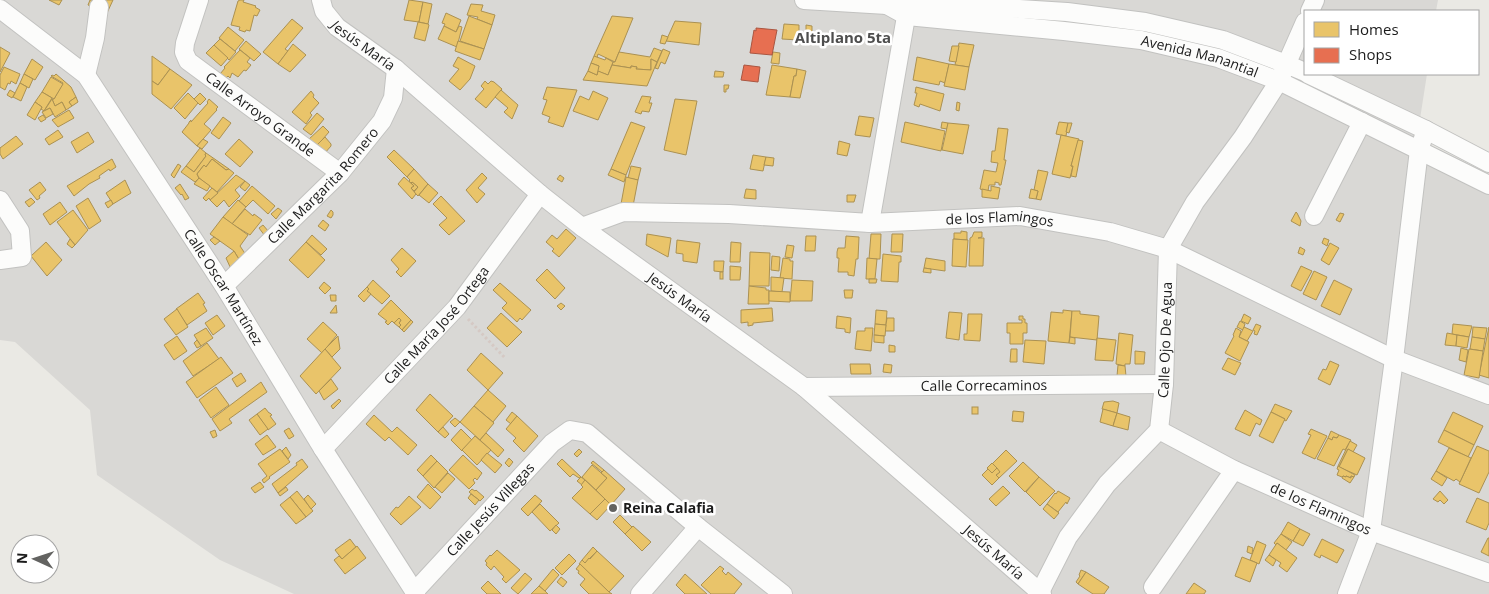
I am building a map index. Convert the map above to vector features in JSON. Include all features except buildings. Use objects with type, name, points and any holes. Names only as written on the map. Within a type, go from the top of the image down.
[{"type":"street","name":"Calle Arroyo Grande","points":[[199,0],[185,43],[184,52],[188,61],[340,173]]},
{"type":"street","name":"Jesús María","points":[[321,0],[324,11],[337,27],[396,70],[540,194],[582,227],[804,387],[1040,593]]},
{"type":"street","name":"Avenida Manantial","points":[[804,0],[887,6],[1067,12],[1145,22],[1224,40],[1304,72]]},
{"type":"street","name":"Avenida Manantial","points":[[908,6],[1064,31],[1141,40],[1218,58],[1279,81],[1489,186]]},
{"type":"street","points":[[870,223],[908,6]]},
{"type":"street","points":[[86,74],[95,38],[99,7]]},
{"type":"street","name":"Calle Oscar Martínez","points":[[0,9],[86,74],[224,286],[322,449],[416,593]]},
{"type":"street","name":"Calle Ojo De Agua","points":[[1159,430],[1164,384],[1168,249],[1195,202],[1243,138],[1279,81],[1304,24]]},
{"type":"street","name":"Calle Margarita Romero","points":[[224,286],[340,173],[382,121],[393,98],[396,70]]},
{"type":"street","name":"Avenida Manantial","points":[[1311,75],[1426,130],[1489,163]]},
{"type":"street","points":[[1314,216],[1362,122]]},
{"type":"street","points":[[1347,594],[1371,531],[1419,150],[1426,130]]},
{"type":"street","name":"Calle María José Ortega","points":[[322,449],[457,307],[540,194]]},
{"type":"street","points":[[0,200],[20,231],[22,257],[0,260]]},
{"type":"street","name":"de los Flamingos","points":[[582,227],[623,212],[729,214],[870,223],[1020,216],[1110,232],[1168,249],[1394,359],[1489,395]]},
{"type":"street","name":"Calle Correcaminos","points":[[804,387],[1164,384]]},
{"type":"street","name":"Calle Jesús Villegas","points":[[416,593],[552,444],[570,430],[587,433],[698,527]]},
{"type":"street","points":[[1040,593],[1068,537],[1107,484],[1159,430]]},
{"type":"street","name":"de los Flamingos","points":[[1159,430],[1234,470],[1371,531],[1489,573]]},
{"type":"street","points":[[1153,587],[1234,470]]},
{"type":"street","points":[[640,594],[698,527],[783,594]]},
{"type":"path","points":[[457,307],[505,358]]},
{"type":"shaded area","points":[[0,0],[1438,0],[1436,10],[1304,10],[1304,75],[1427,75],[1415,151],[1489,188],[1489,594],[294,594],[220,560],[97,475],[90,410],[15,342],[0,340]]},
{"type":"place","name":"Reina Calafia","points":[[613,508]]},
{"type":"district","name":"Altiplano 5ta","points":[[843,38]]}]
